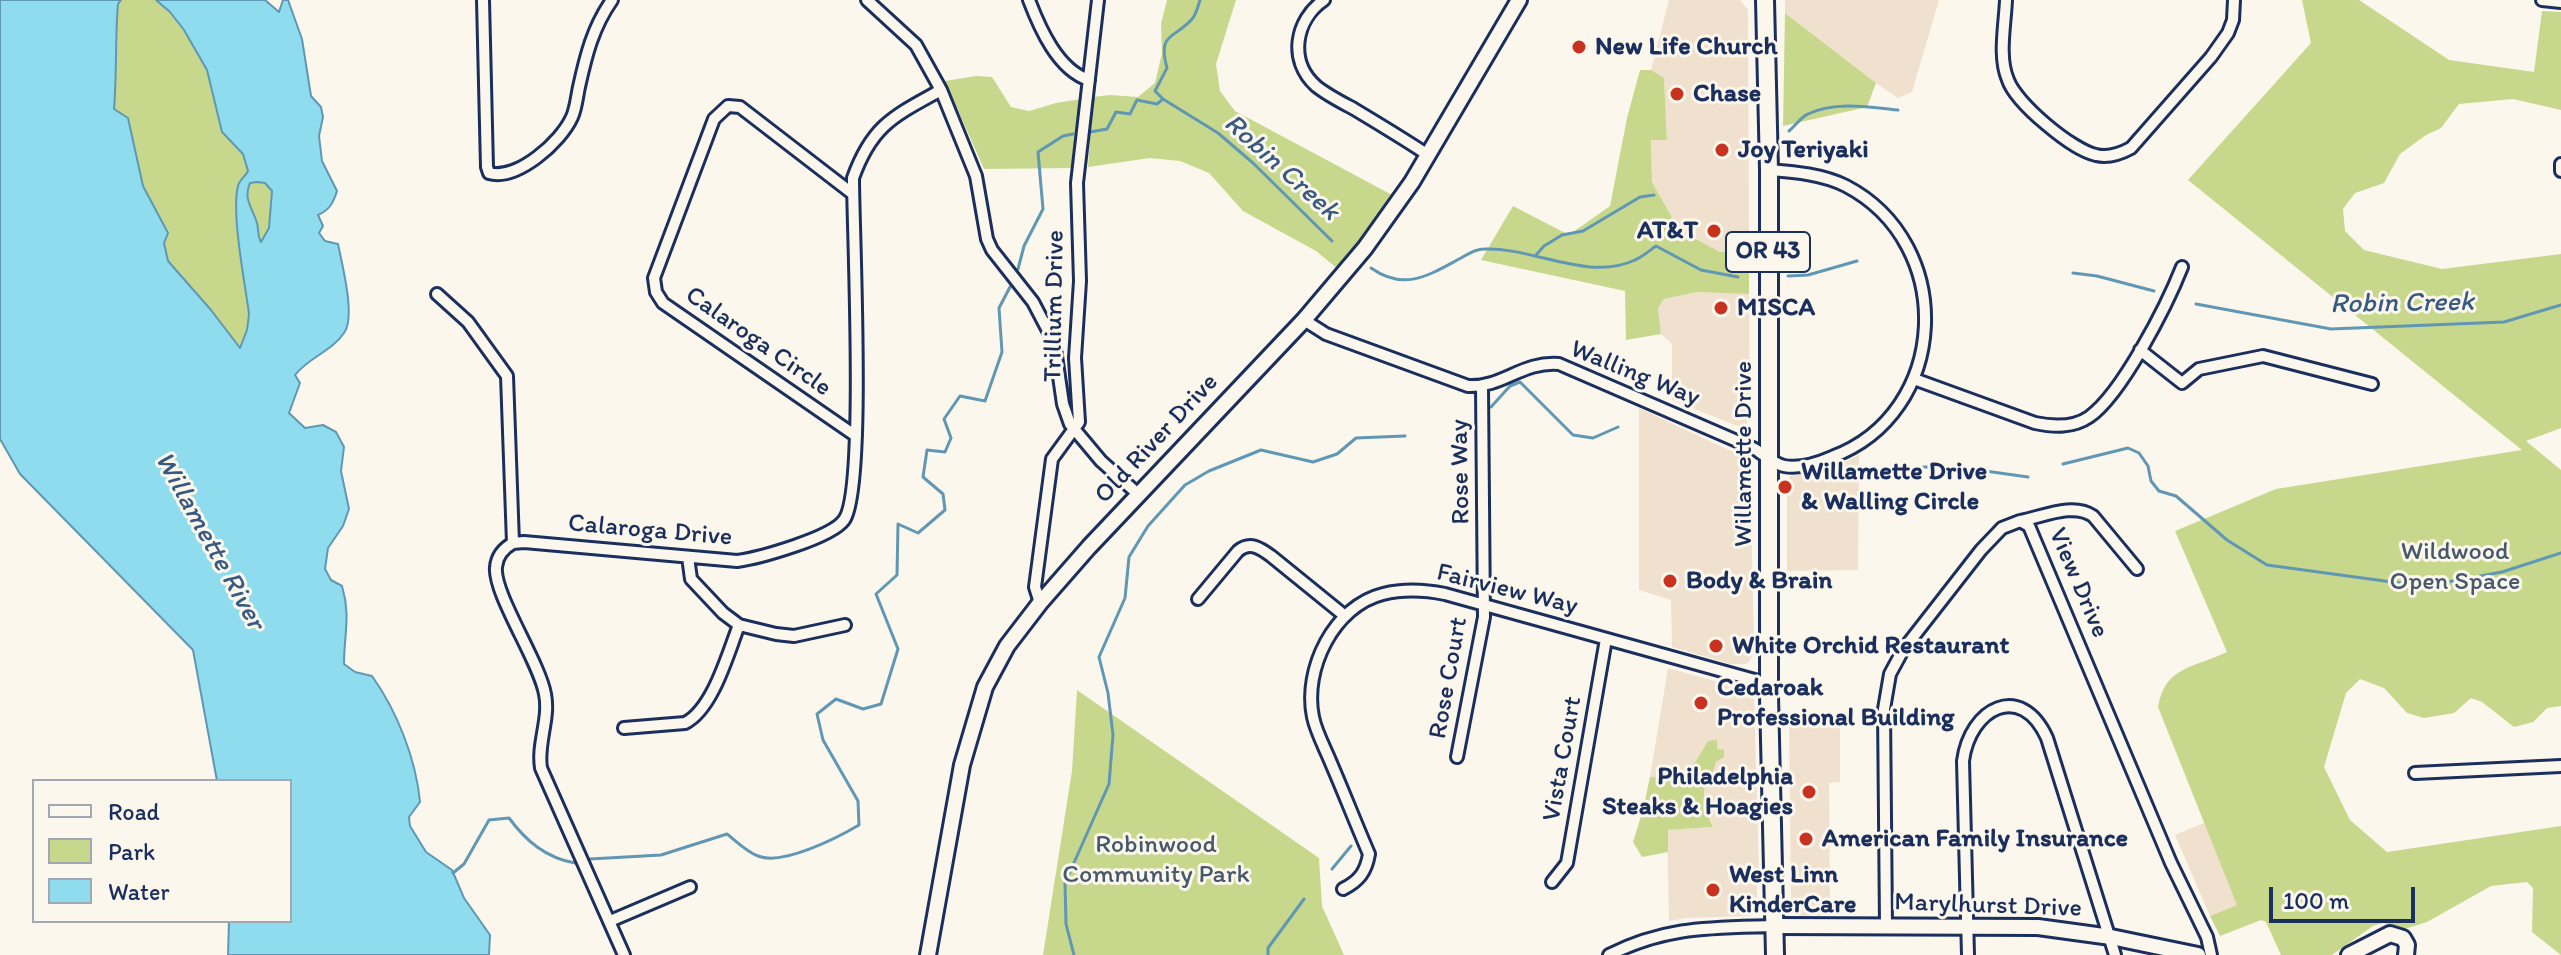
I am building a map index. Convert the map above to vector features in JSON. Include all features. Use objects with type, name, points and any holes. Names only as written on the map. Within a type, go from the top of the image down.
[{"type":"main road","name":"Willamette Drive","points":[[1765,0],[1769,170],[1769,684],[1775,955]]},
{"type":"street","points":[[483,0],[489,173],[495,175],[528,164],[543,153],[570,121],[593,32],[612,0]]},
{"type":"street","points":[[867,0],[916,45],[941,90],[976,176],[987,239],[992,250],[1033,302],[1054,342],[1063,404],[1073,429],[1111,471],[1138,494]]},
{"type":"street","points":[[1029,0],[1042,29],[1065,64],[1076,75],[1089,80]]},
{"type":"street","name":"Trillium Drive","points":[[1040,603],[1035,587],[1052,459],[1079,422],[1075,358],[1080,281],[1077,183],[1098,0]]},
{"type":"street","points":[[1324,0],[1307,16],[1300,32],[1298,53],[1308,77],[1325,92],[1428,155]]},
{"type":"street","name":"Old River Drive","points":[[928,955],[959,778],[985,687],[1001,656],[1040,603],[1138,494],[1304,320],[1385,222],[1519,0]]},
{"type":"street","points":[[2006,0],[2004,65],[2012,88],[2034,115],[2081,149],[2102,156],[2117,155],[2131,148],[2204,67],[2228,33],[2233,20],[2234,0]]},
{"type":"street","points":[[2542,0],[2561,2]]},
{"type":"street","name":"Calaroga Drive","points":[[513,543],[724,561],[747,560],[819,538],[837,528],[850,509],[856,436],[853,178],[875,134],[900,113],[941,90]]},
{"type":"street","name":"Calaroga Circle","points":[[853,194],[740,107],[728,106],[714,119],[654,278],[656,292],[663,303],[856,436]]},
{"type":"street","points":[[2561,164],[2561,171]]},
{"type":"street","name":"Walling Way","points":[[1482,387],[1527,367],[1559,364],[1753,448],[1783,466],[1800,466],[1828,459],[1868,437],[1889,417],[1914,379],[1924,338],[1922,279],[1903,238],[1879,210],[1847,187],[1801,173],[1769,170]]},
{"type":"street","points":[[1914,379],[2035,423],[2068,426],[2089,417],[2107,399],[2140,350],[2182,267]]},
{"type":"street","points":[[437,294],[468,322],[507,376],[513,543],[499,557],[496,577],[546,696],[540,747],[541,768],[624,955]]},
{"type":"street","points":[[1304,320],[1326,334],[1452,382],[1482,387]]},
{"type":"street","points":[[2140,350],[2182,383],[2187,382],[2199,369],[2263,356],[2372,384]]},
{"type":"street","name":"Rose Way","points":[[1482,387],[1484,605]]},
{"type":"street","points":[[2020,521],[2063,511],[2086,511],[2137,569]]},
{"type":"street","name":"View Drive","points":[[1886,926],[1884,709],[1890,674],[1903,650],[1981,550],[2002,528],[2020,521],[2029,526],[2171,863],[2207,937],[2211,955]]},
{"type":"street","points":[[1198,599],[1242,547],[1252,546],[1271,556],[1345,616]]},
{"type":"street","points":[[688,557],[691,579],[723,613],[739,625],[794,636],[845,625]]},
{"type":"street","name":"Fairview Way","points":[[1343,889],[1357,882],[1369,854],[1314,720],[1311,704],[1314,675],[1334,629],[1345,616],[1374,597],[1397,592],[1437,592],[1769,684]]},
{"type":"street","name":"Rose Court","points":[[1457,757],[1484,621],[1484,605]]},
{"type":"street","points":[[624,728],[685,723],[694,719],[709,698],[739,625]]},
{"type":"street","name":"Vista Court","points":[[1552,882],[1567,863],[1606,639]]},
{"type":"street","points":[[1968,955],[1965,745],[1968,735],[1984,715],[1995,708],[2006,707],[2022,710],[2033,717],[2047,738],[2115,955]]},
{"type":"street","points":[[2415,773],[2561,766]]},
{"type":"street","points":[[610,921],[690,887]]},
{"type":"street","points":[[1609,955],[1640,941],[1677,930],[1774,926]]},
{"type":"street","name":"Marylhurst Drive","points":[[1774,926],[2038,927],[2111,937],[2198,955]]},
{"type":"street","points":[[2349,955],[2390,934],[2403,938],[2407,945],[2406,955]]},
{"type":"shaded area","points":[[1669,0],[1740,0],[1748,10],[1749,251],[1720,252],[1679,230],[1652,182],[1651,140],[1667,139],[1664,79],[1651,70]]},
{"type":"shaded area","points":[[1785,0],[1939,0],[1912,92],[1898,98],[1876,83],[1785,13]]},
{"type":"shaded area","points":[[1697,292],[1749,294],[1750,417],[1740,427],[1672,400],[1672,344],[1661,334],[1658,308],[1664,299]]},
{"type":"shaded area","points":[[1639,408],[1748,459],[1754,648],[1746,664],[1731,664],[1672,647],[1671,600],[1639,590]]},
{"type":"shaded area","points":[[1859,455],[1858,570],[1787,571],[1787,482],[1790,476],[1833,468]]},
{"type":"shaded area","points":[[1668,668],[1750,691],[1754,696],[1759,871],[1757,909],[1750,916],[1669,921],[1667,830],[1713,827],[1706,811],[1704,784],[1712,774],[1717,749],[1708,741],[1696,761],[1677,781],[1650,777]]},
{"type":"shaded area","points":[[1789,714],[1840,714],[1840,782],[1829,783],[1830,915],[1802,916],[1795,914],[1791,908]]},
{"type":"shaded area","points":[[2230,812],[2264,894],[2210,916],[2175,835]]},
{"type":"green space","points":[[121,0],[156,0],[170,12],[207,70],[222,132],[243,154],[248,171],[238,182],[237,216],[249,314],[240,349],[168,261],[163,243],[168,233],[143,186],[128,118],[114,109],[117,17]]},
{"type":"green space","points":[[1167,0],[1236,0],[1216,64],[1220,91],[1235,111],[1394,196],[1365,238],[1338,269],[1316,251],[1243,211],[1209,173],[1180,161],[1150,158],[1088,167],[1093,97],[1138,97],[1155,83],[1162,53],[1161,24]]},
{"type":"green space","name":"Wildwood Open Space","points":[[2302,0],[2359,0],[2449,60],[2534,72],[2542,11],[2561,12],[2561,110],[2513,99],[2459,104],[2441,128],[2400,154],[2384,183],[2355,193],[2343,209],[2345,231],[2364,250],[2442,269],[2561,254],[2561,428],[2526,441],[2561,470],[2561,706],[2547,708],[2533,722],[2514,727],[2482,702],[2471,698],[2454,713],[2424,718],[2407,713],[2384,688],[2360,679],[2346,693],[2324,767],[2350,820],[2387,852],[2561,826],[2561,955],[2532,932],[2533,888],[2527,882],[2491,886],[2427,922],[2405,929],[2383,923],[2373,926],[2332,955],[2281,955],[2266,922],[2261,920],[2220,936],[2210,916],[2237,905],[2158,707],[2167,683],[2174,676],[2227,652],[2175,531],[2276,489],[2522,450],[2188,180],[2311,43]]},
{"type":"green space","points":[[1785,13],[1876,83],[1867,107],[1783,126]]},
{"type":"green space","points":[[1640,70],[1651,70],[1664,78],[1667,140],[1651,140],[1652,182],[1679,230],[1720,252],[1749,251],[1749,294],[1697,292],[1664,299],[1658,308],[1661,334],[1626,340],[1625,291],[1481,260],[1513,206],[1569,235],[1610,206]]},
{"type":"green space","points":[[992,77],[1011,107],[1029,111],[1081,99],[1072,168],[984,169],[945,81]]},
{"type":"green space","points":[[251,183],[265,183],[272,191],[269,228],[261,243],[248,198]]},
{"type":"green space","name":"Robinwood Community Park","points":[[1077,690],[1319,858],[1322,906],[1344,955],[1043,955],[1072,771]]},
{"type":"green space","points":[[1717,740],[1717,749],[1724,750],[1724,757],[1716,762],[1704,785],[1706,810],[1713,827],[1668,830],[1668,852],[1642,857],[1633,842],[1650,777],[1680,779],[1708,741]]},
{"type":"water","name":"Willamette River","points":[[0,0],[121,0],[117,17],[114,109],[128,118],[143,186],[168,233],[164,243],[168,261],[240,348],[249,314],[237,230],[236,198],[239,184],[248,171],[243,154],[222,132],[207,70],[184,30],[156,0],[265,0],[279,12],[283,0],[288,0],[302,39],[311,96],[321,107],[323,117],[319,136],[322,161],[337,191],[330,206],[318,215],[323,226],[319,233],[325,241],[338,244],[349,315],[339,339],[295,375],[300,383],[289,413],[305,428],[323,425],[336,432],[344,447],[341,471],[349,509],[343,526],[328,548],[325,569],[331,580],[342,586],[345,597],[344,664],[355,672],[372,676],[389,704],[410,752],[418,786],[420,802],[409,817],[410,826],[426,852],[452,870],[464,898],[490,935],[489,955],[228,955],[229,923],[292,923],[292,779],[217,779],[193,650],[20,474],[0,439]],"holes":[[[257,182],[265,183],[272,191],[269,228],[261,242],[247,194],[250,183]]]},
{"type":"waterway","points":[[1090,132],[1107,129],[1116,112],[1130,114],[1137,100],[1157,104],[1163,99],[1155,91],[1167,68],[1166,42],[1193,17],[1200,0]]},
{"type":"waterway","name":"Robin Creek","points":[[1163,99],[1218,133],[1332,241]]},
{"type":"waterway","points":[[1789,131],[1805,115],[1830,107],[1898,110]]},
{"type":"waterway","points":[[1018,269],[1024,246],[1043,209],[1038,152],[1063,136],[1073,134]]},
{"type":"waterway","points":[[1536,255],[1562,235],[1583,231],[1640,197],[1654,195]]},
{"type":"waterway","name":"Robin Creek","points":[[1371,268],[1383,275],[1406,280],[1427,275],[1484,249],[1522,253],[1579,266],[1617,266],[1643,256],[1656,246],[1701,270],[1738,277]]},
{"type":"waterway","name":"Robin Creek","points":[[1788,276],[1808,275],[1857,261]]},
{"type":"waterway","name":"Robin Creek","points":[[2073,273],[2154,291]]},
{"type":"waterway","points":[[590,859],[661,855],[727,834],[758,856],[781,857],[809,849],[859,825],[858,801],[823,740],[817,714],[836,699],[863,709],[881,704],[898,649],[876,594],[897,575],[898,524],[918,533],[945,510],[943,494],[923,477],[927,450],[945,452],[951,438],[944,419],[960,396],[985,401],[1002,352],[999,308],[1010,287]]},
{"type":"waterway","name":"Robin Creek","points":[[2196,304],[2331,329],[2504,322],[2561,305]]},
{"type":"waterway","points":[[1491,407],[1510,386],[1520,382],[1573,435],[1593,438],[1618,427]]},
{"type":"waterway","points":[[1074,955],[1066,924],[1065,883],[1109,784],[1113,735],[1108,693],[1099,657],[1125,598],[1129,557],[1148,526],[1185,485],[1209,471],[1261,450],[1313,462],[1337,454],[1356,438],[1405,436]]},
{"type":"waterway","points":[[2063,464],[2128,448],[2139,453],[2148,466],[2151,481],[2159,491],[2176,496],[2227,540],[2267,565],[2399,583],[2442,583],[2502,572],[2561,553]]},
{"type":"waterway","points":[[1857,474],[1957,467],[2028,477]]},
{"type":"waterway","points":[[453,873],[464,864],[489,820],[509,818],[538,847],[555,857],[575,863]]},
{"type":"waterway","points":[[1332,869],[1351,846]]},
{"type":"waterway","points":[[1268,955],[1268,948],[1304,899]]},
{"type":"place","name":"New Life Church","points":[[1579,47]]},
{"type":"place","name":"Chase","points":[[1677,94]]},
{"type":"place","name":"Joy Teriyaki","points":[[1722,150]]},
{"type":"place","name":"AT&T","points":[[1714,231]]},
{"type":"place","name":"MISCA","points":[[1721,308]]},
{"type":"place","name":"Willamette Drive & Walling Circle","points":[[1785,487]]},
{"type":"place","name":"Body & Brain","points":[[1670,581]]},
{"type":"place","name":"White Orchid Restaurant","points":[[1716,646]]},
{"type":"place","name":"Cedaroak Professional Building","points":[[1701,703]]},
{"type":"place","name":"Philadelphia Steaks & Hoagies","points":[[1809,792]]},
{"type":"place","name":"American Family Insurance","points":[[1806,839]]},
{"type":"place","name":"West Linn KinderCare","points":[[1713,890]]}]
